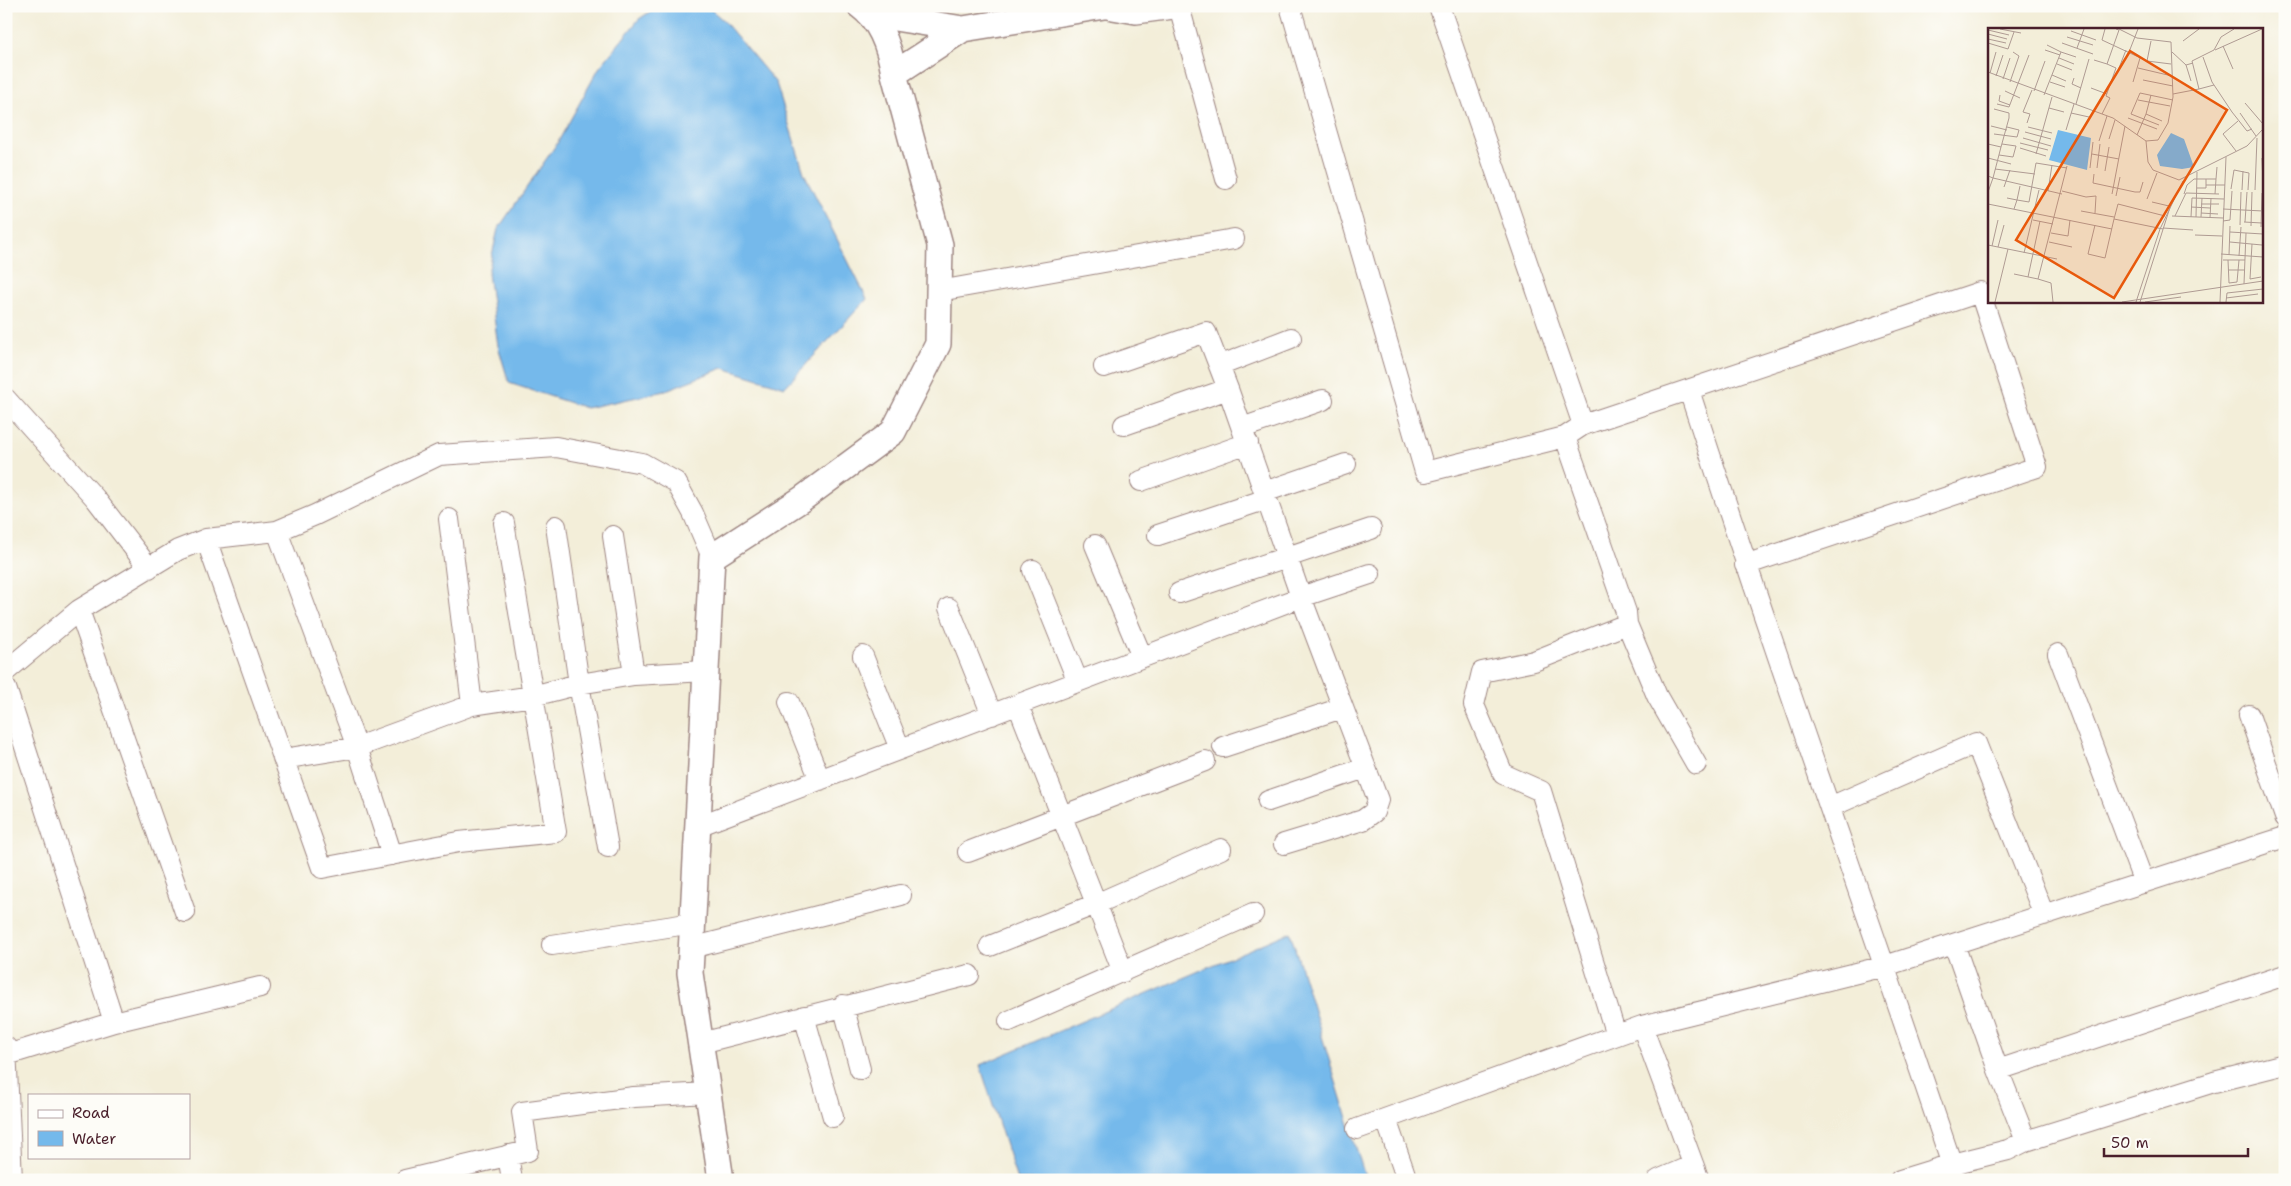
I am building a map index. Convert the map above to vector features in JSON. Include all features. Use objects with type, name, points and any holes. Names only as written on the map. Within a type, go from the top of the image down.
[{"type":"street","points":[[865,10],[963,29],[1105,6],[1136,11],[1173,6]]},
{"type":"street","points":[[1179,6],[1226,180]]},
{"type":"street","points":[[1290,6],[1425,472],[1565,437],[1583,425],[1980,292],[2038,467],[1745,565]]},
{"type":"street","points":[[1440,6],[1583,425]]},
{"type":"street","points":[[712,557],[802,499],[893,432],[938,344],[940,244],[894,74],[890,48],[865,10]]},
{"type":"street","points":[[894,74],[963,29]]},
{"type":"street","points":[[939,291],[1234,239]]},
{"type":"street","points":[[1104,367],[1206,332],[1228,389],[1301,597],[1378,800],[1374,812],[1362,820],[1284,844]]},
{"type":"street","points":[[1219,366],[1291,338]]},
{"type":"street","points":[[1124,425],[1228,389]]},
{"type":"street","points":[[1689,390],[1745,565],[1886,966],[1954,1172]]},
{"type":"street","points":[[6,399],[95,498],[149,568]]},
{"type":"street","points":[[1141,481],[1323,400]]},
{"type":"street","points":[[1565,437],[1626,612],[1626,624],[1657,696],[1696,764]]},
{"type":"street","points":[[6,671],[79,610],[178,550],[206,539],[277,531],[315,515],[439,455],[556,447],[642,463],[676,482],[693,513],[712,557],[690,973],[721,1180]]},
{"type":"street","points":[[1158,535],[1346,464]]},
{"type":"street","points":[[449,519],[472,705]]},
{"type":"street","points":[[206,539],[322,868],[459,842],[556,832],[504,522]]},
{"type":"street","points":[[556,526],[579,684],[608,847]]},
{"type":"street","points":[[1179,593],[1371,529]]},
{"type":"street","points":[[277,531],[357,748],[392,855]]},
{"type":"street","points":[[613,536],[634,675]]},
{"type":"street","points":[[1095,544],[1142,657]]},
{"type":"street","points":[[1033,570],[1078,682]]},
{"type":"street","points":[[698,826],[1301,597],[1370,574]]},
{"type":"street","points":[[949,608],[992,715]]},
{"type":"street","points":[[79,610],[185,912]]},
{"type":"street","points":[[1616,1035],[1541,792],[1503,774],[1474,705],[1482,672],[1534,662],[1626,624]]},
{"type":"street","points":[[2058,654],[2144,883]]},
{"type":"street","points":[[863,656],[900,749]]},
{"type":"street","points":[[283,759],[357,748],[472,705],[533,696],[579,684],[634,675],[706,671]]},
{"type":"street","points":[[6,688],[114,1022]]},
{"type":"street","points":[[789,702],[820,780]]},
{"type":"street","points":[[1018,705],[1123,972]]},
{"type":"street","points":[[1223,747],[1342,708]]},
{"type":"street","points":[[2249,715],[2285,817]]},
{"type":"street","points":[[1830,807],[1976,743],[2044,915]]},
{"type":"street","points":[[968,852],[1205,761]]},
{"type":"street","points":[[1268,801],[1365,768]]},
{"type":"street","points":[[1357,1129],[1642,1026],[1886,966],[2285,837]]},
{"type":"street","points":[[990,946],[1096,904],[1221,849]]},
{"type":"street","points":[[691,948],[901,895]]},
{"type":"street","points":[[1009,1021],[1253,914]]},
{"type":"street","points":[[552,945],[692,923]]},
{"type":"street","points":[[1954,944],[1998,1070],[2026,1141]]},
{"type":"street","points":[[701,1043],[843,1005],[969,975]]},
{"type":"street","points":[[1998,1070],[2285,975]]},
{"type":"street","points":[[12,1180],[7,1051],[114,1022],[260,987]]},
{"type":"street","points":[[843,1005],[860,1069]]},
{"type":"street","points":[[804,1016],[833,1117]]},
{"type":"street","points":[[1642,1026],[1696,1172],[1658,1180]]},
{"type":"street","points":[[1900,1180],[1954,1172],[2026,1141],[2214,1082],[2285,1064]]},
{"type":"street","points":[[405,1180],[528,1151],[522,1112],[634,1096],[709,1093]]},
{"type":"street","points":[[1386,1119],[1407,1180]]},
{"type":"street","points":[[508,1155],[512,1180]]},
{"type":"water","points":[[659,6],[707,6],[724,21],[776,83],[804,173],[867,299],[785,387],[723,368],[661,392],[586,408],[509,383],[498,346],[488,273],[498,229],[558,142],[599,68],[639,19]]},
{"type":"water","points":[[1290,932],[1366,1180],[1017,1180],[980,1065]]}]
